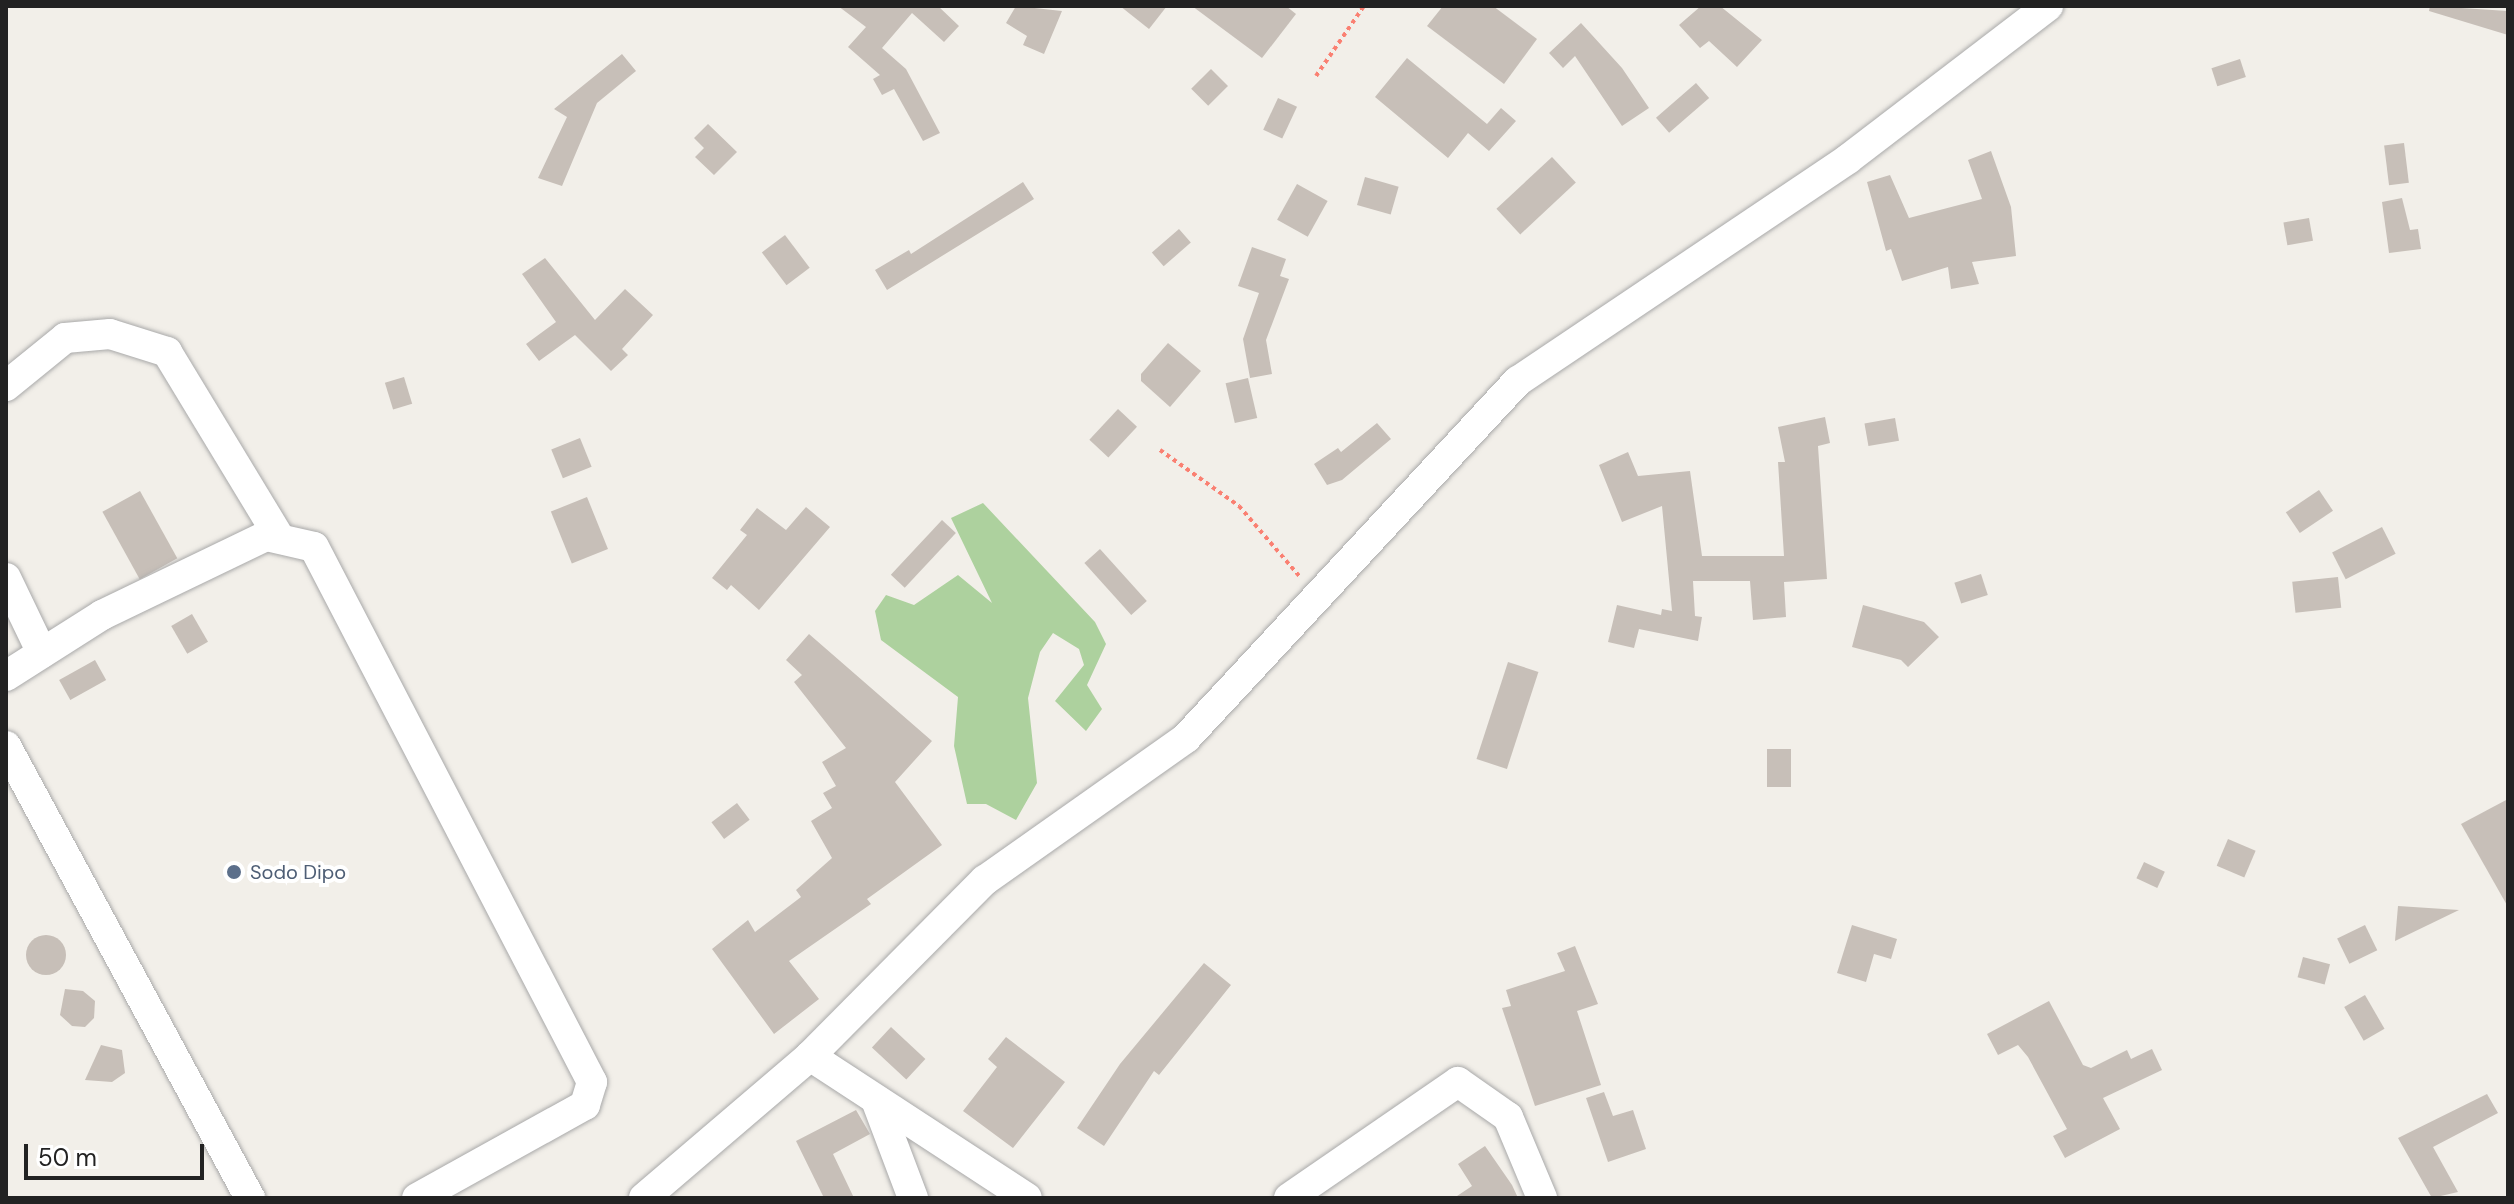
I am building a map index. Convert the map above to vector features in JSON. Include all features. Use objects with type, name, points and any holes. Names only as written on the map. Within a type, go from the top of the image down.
[{"type":"street","points":[[644,1198],[810,1056],[985,880],[1186,738],[1518,381],[1848,159],[2048,6]]},
{"type":"street","points":[[6,386],[65,338],[110,334],[167,352],[279,537]]},
{"type":"street","points":[[6,676],[102,615],[266,536],[314,547],[592,1082],[585,1105],[417,1198]]},
{"type":"street","points":[[6,578],[42,653]]},
{"type":"street","points":[[6,746],[250,1198]]},
{"type":"street","points":[[810,1056],[1027,1198]]},
{"type":"street","points":[[1289,1198],[1458,1082],[1508,1117],[1542,1198]]},
{"type":"street","points":[[876,1100],[913,1198]]},
{"type":"path","points":[[1316,76],[1364,6]]},
{"type":"path","points":[[1160,450],[1239,506],[1318,597]]},
{"type":"green space","points":[[983,503],[1095,622],[1106,644],[1087,685],[1102,709],[1086,731],[1055,701],[1084,665],[1079,649],[1053,633],[1040,652],[1028,698],[1037,783],[1016,820],[986,804],[967,804],[954,746],[958,697],[881,640],[875,611],[886,595],[914,605],[958,575],[992,603],[951,518]]},
{"type":"building","points":[[838,6],[938,6],[959,26],[944,42],[912,13],[882,48],[906,69],[940,133],[923,141],[894,89],[882,95],[873,79],[880,75],[848,47],[866,27]]},
{"type":"building","points":[[1016,6],[1062,11],[1044,54],[1023,45],[1027,36],[1006,23]]},
{"type":"building","points":[[1120,6],[1167,6],[1149,29]]},
{"type":"building","points":[[1192,6],[1286,6],[1296,14],[1262,58]]},
{"type":"building","points":[[1443,6],[1493,6],[1537,39],[1504,84],[1427,26]]},
{"type":"building","points":[[1701,6],[1720,6],[1762,40],[1737,67],[1709,41],[1700,48],[1679,25]]},
{"type":"building","points":[[2430,6],[2508,11],[2508,35],[2429,11]]},
{"type":"building","points":[[1581,23],[1622,68],[1649,108],[1622,126],[1575,56],[1563,68],[1549,53]]},
{"type":"building","points":[[622,54],[636,71],[597,103],[562,186],[538,178],[567,117],[554,109]]},
{"type":"building","points":[[1407,58],[1487,124],[1501,108],[1516,121],[1489,151],[1468,133],[1448,158],[1375,97]]},
{"type":"building","points":[[2240,59],[2246,77],[2217,86],[2211,68]]},
{"type":"building","points":[[1211,69],[1228,86],[1208,106],[1191,89]]},
{"type":"building","points":[[1696,83],[1709,98],[1669,133],[1656,118]]},
{"type":"building","points":[[1278,98],[1297,107],[1282,139],[1263,130]]},
{"type":"building","points":[[708,124],[737,152],[714,175],[695,157],[704,148],[694,138]]},
{"type":"building","points":[[2404,143],[2409,183],[2389,185],[2384,145]]},
{"type":"building","points":[[1991,151],[2011,207],[2016,256],[1972,262],[1979,284],[1951,289],[1948,267],[1902,281],[1891,249],[1886,251],[1867,182],[1890,175],[1909,218],[1982,199],[1968,160]]},
{"type":"building","points":[[1552,157],[1576,183],[1520,234],[1496,209]]},
{"type":"building","points":[[1365,177],[1399,187],[1391,215],[1357,205]]},
{"type":"building","points":[[1023,182],[1034,199],[887,290],[875,270],[909,250],[911,254]]},
{"type":"building","points":[[1297,184],[1328,201],[1308,237],[1277,220]]},
{"type":"building","points":[[2402,198],[2410,230],[2418,229],[2421,249],[2389,253],[2382,202]]},
{"type":"building","points":[[2309,218],[2313,241],[2287,245],[2283,223]]},
{"type":"building","points":[[1179,229],[1191,243],[1164,266],[1152,253]]},
{"type":"building","points":[[785,235],[810,268],[787,285],[762,252]]},
{"type":"building","points":[[1252,247],[1286,259],[1280,276],[1289,279],[1266,340],[1272,374],[1250,378],[1243,339],[1259,293],[1238,286]]},
{"type":"building","points":[[545,258],[595,320],[625,289],[653,315],[622,349],[628,355],[611,371],[575,335],[539,361],[526,344],[556,322],[522,274]]},
{"type":"building","points":[[1168,343],[1201,371],[1170,407],[1141,381],[1141,374]]},
{"type":"building","points":[[404,377],[412,404],[393,410],[385,383]]},
{"type":"building","points":[[1248,378],[1257,418],[1235,423],[1226,383]]},
{"type":"building","points":[[1118,409],[1137,427],[1108,457],[1089,440]]},
{"type":"building","points":[[1825,417],[1830,443],[1818,446],[1827,579],[1784,582],[1786,617],[1753,620],[1750,581],[1693,581],[1695,616],[1702,617],[1698,641],[1639,629],[1634,648],[1608,642],[1617,605],[1661,615],[1662,609],[1672,611],[1662,506],[1622,522],[1599,465],[1628,452],[1638,476],[1690,471],[1702,556],[1784,556],[1778,462],[1785,462],[1778,427]]},
{"type":"building","points":[[1895,418],[1899,441],[1868,446],[1864,423]]},
{"type":"building","points":[[1377,423],[1391,439],[1342,480],[1327,485],[1314,464],[1338,448],[1341,452]]},
{"type":"building","points":[[580,438],[592,467],[563,478],[551,450]]},
{"type":"building","points":[[2319,490],[2333,511],[2300,533],[2286,512]]},
{"type":"building","points":[[140,491],[177,558],[140,579],[102,512]]},
{"type":"building","points":[[587,497],[608,549],[572,564],[551,512]]},
{"type":"building","points":[[806,507],[830,527],[759,610],[731,585],[727,590],[712,578],[747,535],[740,530],[757,508],[786,530]]},
{"type":"building","points":[[942,520],[956,533],[905,588],[891,575]]},
{"type":"building","points":[[2382,527],[2396,554],[2346,579],[2332,552]]},
{"type":"building","points":[[1100,549],[1147,601],[1131,615],[1084,563]]},
{"type":"building","points":[[1981,574],[1988,595],[1961,604],[1954,583]]},
{"type":"building","points":[[2338,577],[2341,608],[2295,613],[2292,582]]},
{"type":"building","points":[[1863,605],[1924,622],[1939,637],[1908,667],[1901,660],[1852,647]]},
{"type":"building","points":[[192,614],[208,642],[187,654],[171,626]]},
{"type":"building","points":[[809,634],[932,741],[895,782],[942,845],[867,899],[871,904],[789,961],[819,999],[774,1034],[712,949],[748,920],[755,932],[801,897],[796,890],[832,858],[811,821],[832,808],[823,793],[836,786],[822,762],[846,748],[794,682],[802,675],[786,660]]},
{"type":"building","points":[[95,660],[106,680],[70,700],[59,680]]},
{"type":"building","points":[[1508,662],[1538,672],[1507,769],[1476,759]]},
{"type":"building","points":[[1767,749],[1791,749],[1791,787],[1767,787]]},
{"type":"building","points":[[2508,799],[2508,907],[2461,824]]},
{"type":"building","points":[[737,803],[750,820],[724,839],[711,822]]},
{"type":"building","points":[[2228,839],[2256,851],[2244,877],[2217,866]]},
{"type":"building","points":[[2144,862],[2165,872],[2157,888],[2136,878]]},
{"type":"building","points":[[2398,906],[2459,910],[2395,941]]},
{"type":"building","points":[[1852,925],[1897,939],[1891,959],[1874,954],[1866,982],[1837,973]]},
{"type":"building","points":[[2365,925],[2377,950],[2349,964],[2337,939]]},
{"type":"building","points":[[46,935],[60,941],[66,955],[60,969],[46,975],[32,969],[26,955],[32,941]]},
{"type":"building","points":[[1575,946],[1598,1004],[1577,1011],[1601,1085],[1535,1106],[1502,1008],[1511,1006],[1506,990],[1565,971],[1557,953]]},
{"type":"building","points":[[2303,957],[2330,964],[2325,985],[2298,977]]},
{"type":"building","points":[[1204,963],[1231,985],[1159,1075],[1154,1071],[1104,1146],[1077,1128],[1120,1064]]},
{"type":"building","points":[[65,989],[83,991],[95,1001],[94,1018],[85,1027],[72,1026],[60,1015]]},
{"type":"building","points":[[2365,995],[2384,1029],[2364,1041],[2344,1007]]},
{"type":"building","points":[[2049,1001],[2083,1065],[2091,1068],[2127,1050],[2131,1059],[2152,1049],[2162,1070],[2103,1098],[2120,1129],[2065,1158],[2053,1136],[2067,1129],[2028,1057],[2018,1045],[1998,1055],[1987,1034]]},
{"type":"building","points":[[891,1027],[925,1059],[906,1080],[872,1047]]},
{"type":"building","points":[[1006,1037],[1065,1082],[1013,1148],[963,1111],[997,1067],[988,1059]]},
{"type":"building","points":[[101,1045],[122,1050],[125,1073],[112,1082],[85,1080]]},
{"type":"building","points":[[1604,1092],[1613,1116],[1633,1110],[1646,1149],[1608,1162],[1586,1098]]},
{"type":"building","points":[[2487,1094],[2498,1113],[2433,1147],[2458,1192],[2432,1198],[2398,1138]]},
{"type":"building","points":[[856,1110],[870,1134],[833,1154],[854,1198],[824,1198],[796,1141]]},
{"type":"building","points":[[1485,1146],[1518,1198],[1454,1198],[1472,1186],[1458,1164]]},
{"type":"place","name":"Sodo Dipo","points":[[234,872]]}]
